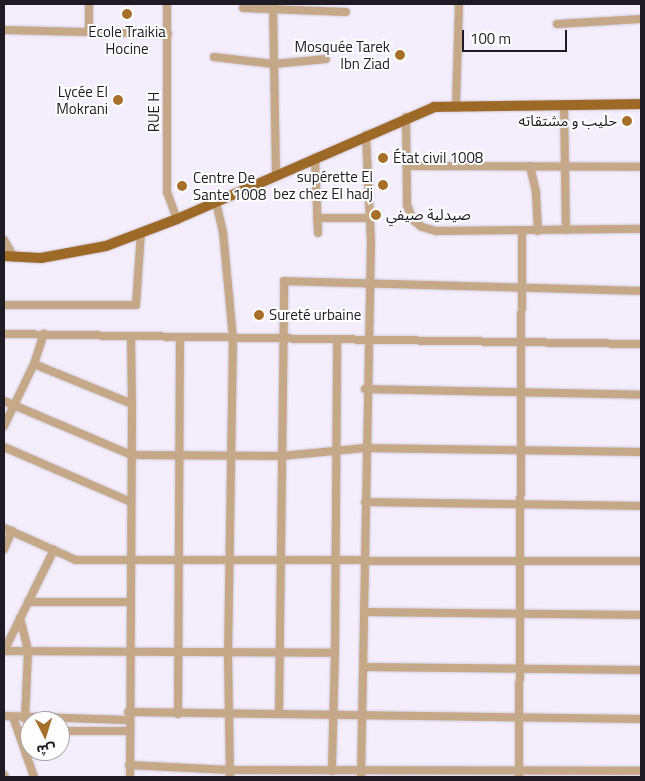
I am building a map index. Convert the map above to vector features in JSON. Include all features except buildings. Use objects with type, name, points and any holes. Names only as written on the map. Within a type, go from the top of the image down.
[{"type":"main road","points":[[9,257],[40,258],[106,246],[177,219],[406,117],[434,107],[456,105],[641,104]]},
{"type":"street","points":[[89,4],[89,31]]},
{"type":"street","name":"RUE H","points":[[167,4],[167,192],[177,219]]},
{"type":"street","points":[[456,105],[459,4]]},
{"type":"street","points":[[273,7],[276,175]]},
{"type":"street","points":[[243,8],[273,7],[346,12]]},
{"type":"street","points":[[557,24],[641,19]]},
{"type":"street","points":[[4,30],[168,34]]},
{"type":"street","points":[[214,57],[274,64],[326,60]]},
{"type":"street","points":[[564,105],[566,230]]},
{"type":"street","points":[[406,117],[408,210],[422,227],[436,231],[641,229]]},
{"type":"street","points":[[361,774],[370,218],[366,135]]},
{"type":"street","points":[[314,158],[318,233]]},
{"type":"street","points":[[407,166],[641,167]]},
{"type":"street","points":[[530,166],[536,193],[538,231]]},
{"type":"street","points":[[216,202],[223,232],[233,338],[228,652],[231,714],[230,774]]},
{"type":"street","points":[[317,218],[370,218]]},
{"type":"street","points":[[519,774],[523,504],[522,231]]},
{"type":"street","points":[[4,305],[136,305],[141,232]]},
{"type":"street","points":[[4,240],[9,257]]},
{"type":"street","points":[[279,714],[279,562],[284,281],[641,291]]},
{"type":"street","points":[[4,334],[641,344]]},
{"type":"street","points":[[4,426],[34,364],[44,334]]},
{"type":"street","points":[[130,777],[128,716],[132,404],[131,336]]},
{"type":"street","points":[[178,714],[181,456],[180,337]]},
{"type":"street","points":[[332,771],[335,653],[337,339]]},
{"type":"street","points":[[34,364],[132,404]]},
{"type":"street","points":[[366,389],[641,396]]},
{"type":"street","points":[[4,401],[131,455],[282,456],[365,448],[641,452]]},
{"type":"street","points":[[4,447],[131,502]]},
{"type":"street","points":[[365,502],[641,506]]},
{"type":"street","points":[[4,549],[8,529],[76,560],[279,562],[335,558],[641,561]]},
{"type":"street","points":[[54,550],[4,651],[335,653]]},
{"type":"street","points":[[28,602],[130,602]]},
{"type":"street","points":[[364,612],[641,615]]},
{"type":"street","points":[[20,618],[28,651],[25,711]]},
{"type":"street","points":[[364,667],[641,670]]},
{"type":"street","points":[[70,718],[178,714],[333,714],[641,719]]},
{"type":"street","points":[[4,716],[20,718]]},
{"type":"street","points":[[13,717],[34,777]]},
{"type":"street","points":[[70,731],[128,731]]},
{"type":"street","points":[[129,765],[230,774],[332,771],[361,774],[519,774],[641,771]]},
{"type":"place","name":"Ecole Traikia Hocine","points":[[127,14]]},
{"type":"place","name":"Mosquée Tarek Ibn Ziad","points":[[400,55]]},
{"type":"place","name":"Lycée El Mokrani","points":[[118,100]]},
{"type":"place","name":"حليب و مشتقاته","points":[[627,121]]},
{"type":"place","name":"État civil 1008","points":[[383,158]]},
{"type":"place","name":"supérette El bez chez El hadj","points":[[383,185]]},
{"type":"place","name":"Centre De Sante 1008","points":[[182,186]]},
{"type":"place","name":"صيدلية صيفي","points":[[376,215]]},
{"type":"place","name":"Sureté urbaine","points":[[259,315]]}]
